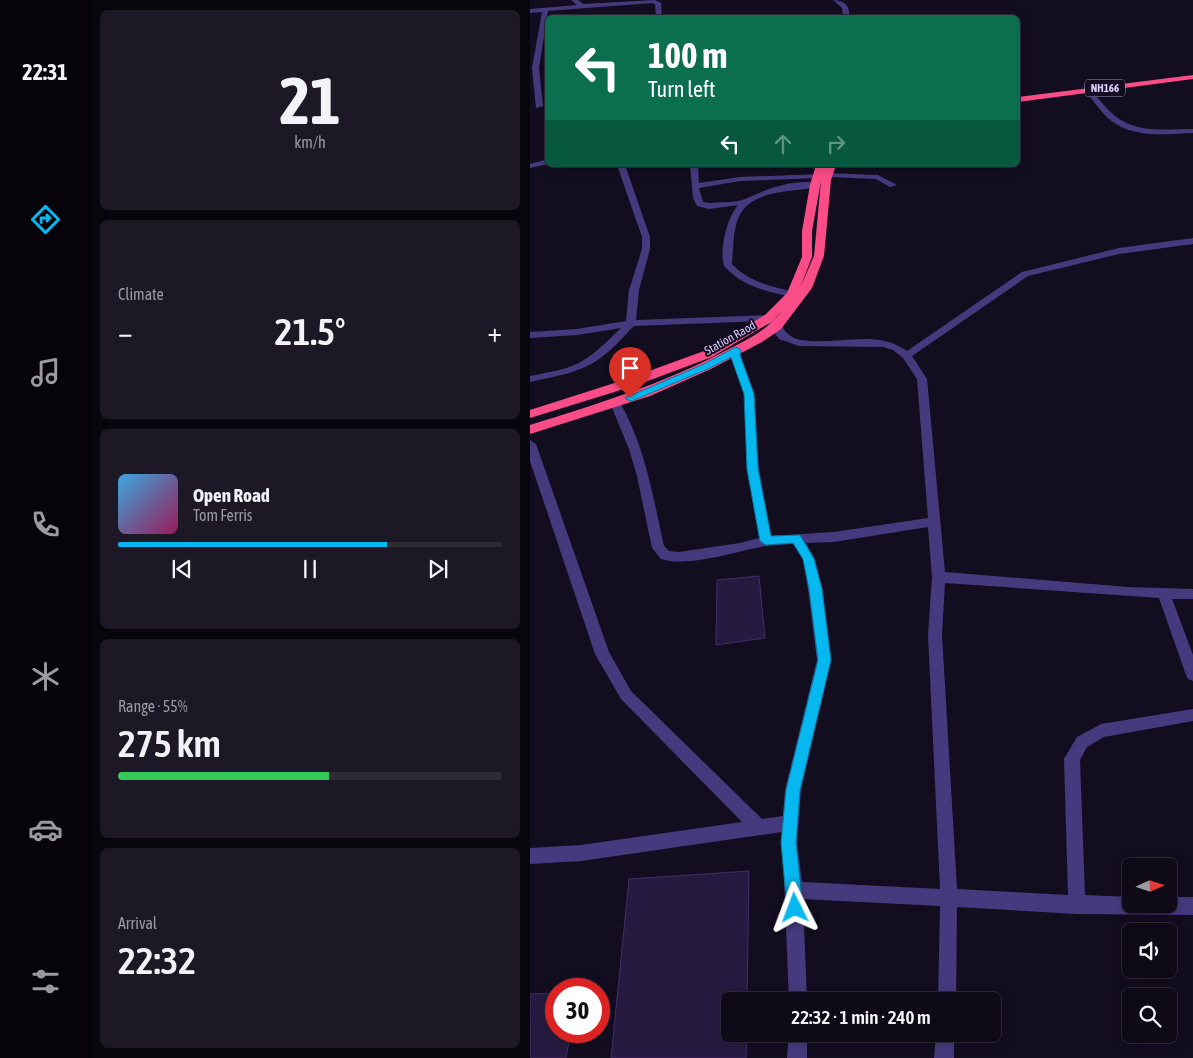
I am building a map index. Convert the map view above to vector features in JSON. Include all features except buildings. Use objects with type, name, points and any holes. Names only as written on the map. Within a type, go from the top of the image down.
[{"type":"highway","name":"NH166","points":[[1020,106],[1193,77]]},
{"type":"highway","name":"NH166","points":[[1020,100],[1193,83]]},
{"type":"highway","points":[[530,414],[632,382],[708,354],[773,322],[792,294],[808,257],[807,231],[823,173]]},
{"type":"highway","name":"Station Raod","points":[[530,430],[645,393],[707,366],[758,339],[806,288],[819,256],[823,173]]},
{"type":"street","points":[[574,0],[582,6]]},
{"type":"street","points":[[836,0],[846,6],[847,15]]},
{"type":"street","points":[[530,11],[652,1],[658,3],[659,15]]},
{"type":"street","points":[[539,106],[533,86],[545,24],[545,9]]},
{"type":"street","points":[[530,55],[539,54]]},
{"type":"street","points":[[1090,93],[1113,118],[1136,129],[1154,132],[1193,131]]},
{"type":"street","points":[[530,106],[545,105]]},
{"type":"street","points":[[530,166],[545,162]]},
{"type":"street","points":[[530,379],[574,369],[586,363],[600,354],[630,323],[634,290],[646,249],[646,237],[622,167]]},
{"type":"street","points":[[694,167],[694,186],[697,198],[700,204],[709,206],[745,202],[823,173]]},
{"type":"street","points":[[694,186],[740,179],[823,173],[878,177],[894,185]]},
{"type":"street","points":[[767,178],[772,192]]},
{"type":"street","points":[[745,202],[736,214],[730,234],[727,264],[736,275],[749,283],[792,294]]},
{"type":"street","points":[[906,355],[1025,274],[1119,251],[1193,241]]},
{"type":"street","points":[[530,335],[577,332],[630,323],[773,322],[782,337],[801,343],[830,344],[869,341],[890,346],[906,355],[922,379],[939,577],[935,635],[948,896],[947,992]]},
{"type":"street","points":[[736,350],[735,355],[749,394],[753,469],[766,541]]},
{"type":"street","points":[[615,403],[635,449],[643,476],[658,548],[666,556],[679,558],[740,548],[766,541],[834,536],[935,521]]},
{"type":"street","points":[[530,444],[602,654],[626,695],[759,828]]},
{"type":"street","points":[[796,538],[808,559],[816,589],[824,660],[793,790],[790,823],[789,843],[794,890],[798,992]]},
{"type":"street","points":[[939,577],[1164,594],[1193,594]]},
{"type":"street","points":[[1164,594],[1193,675]]},
{"type":"street","points":[[1077,905],[1072,759],[1082,742],[1101,731],[1193,715]]},
{"type":"street","points":[[530,856],[581,852],[790,823]]},
{"type":"street","points":[[794,890],[948,896],[1077,905],[1193,906]]},
{"type":"street","points":[[798,1042],[798,1058]]},
{"type":"street","points":[[944,1058],[945,1042]]},
{"type":"route","points":[[630,398],[707,366],[736,350],[735,355],[749,394],[753,469],[766,541],[796,538],[808,559],[816,589],[824,660],[793,790],[789,843],[795,908]]}]
